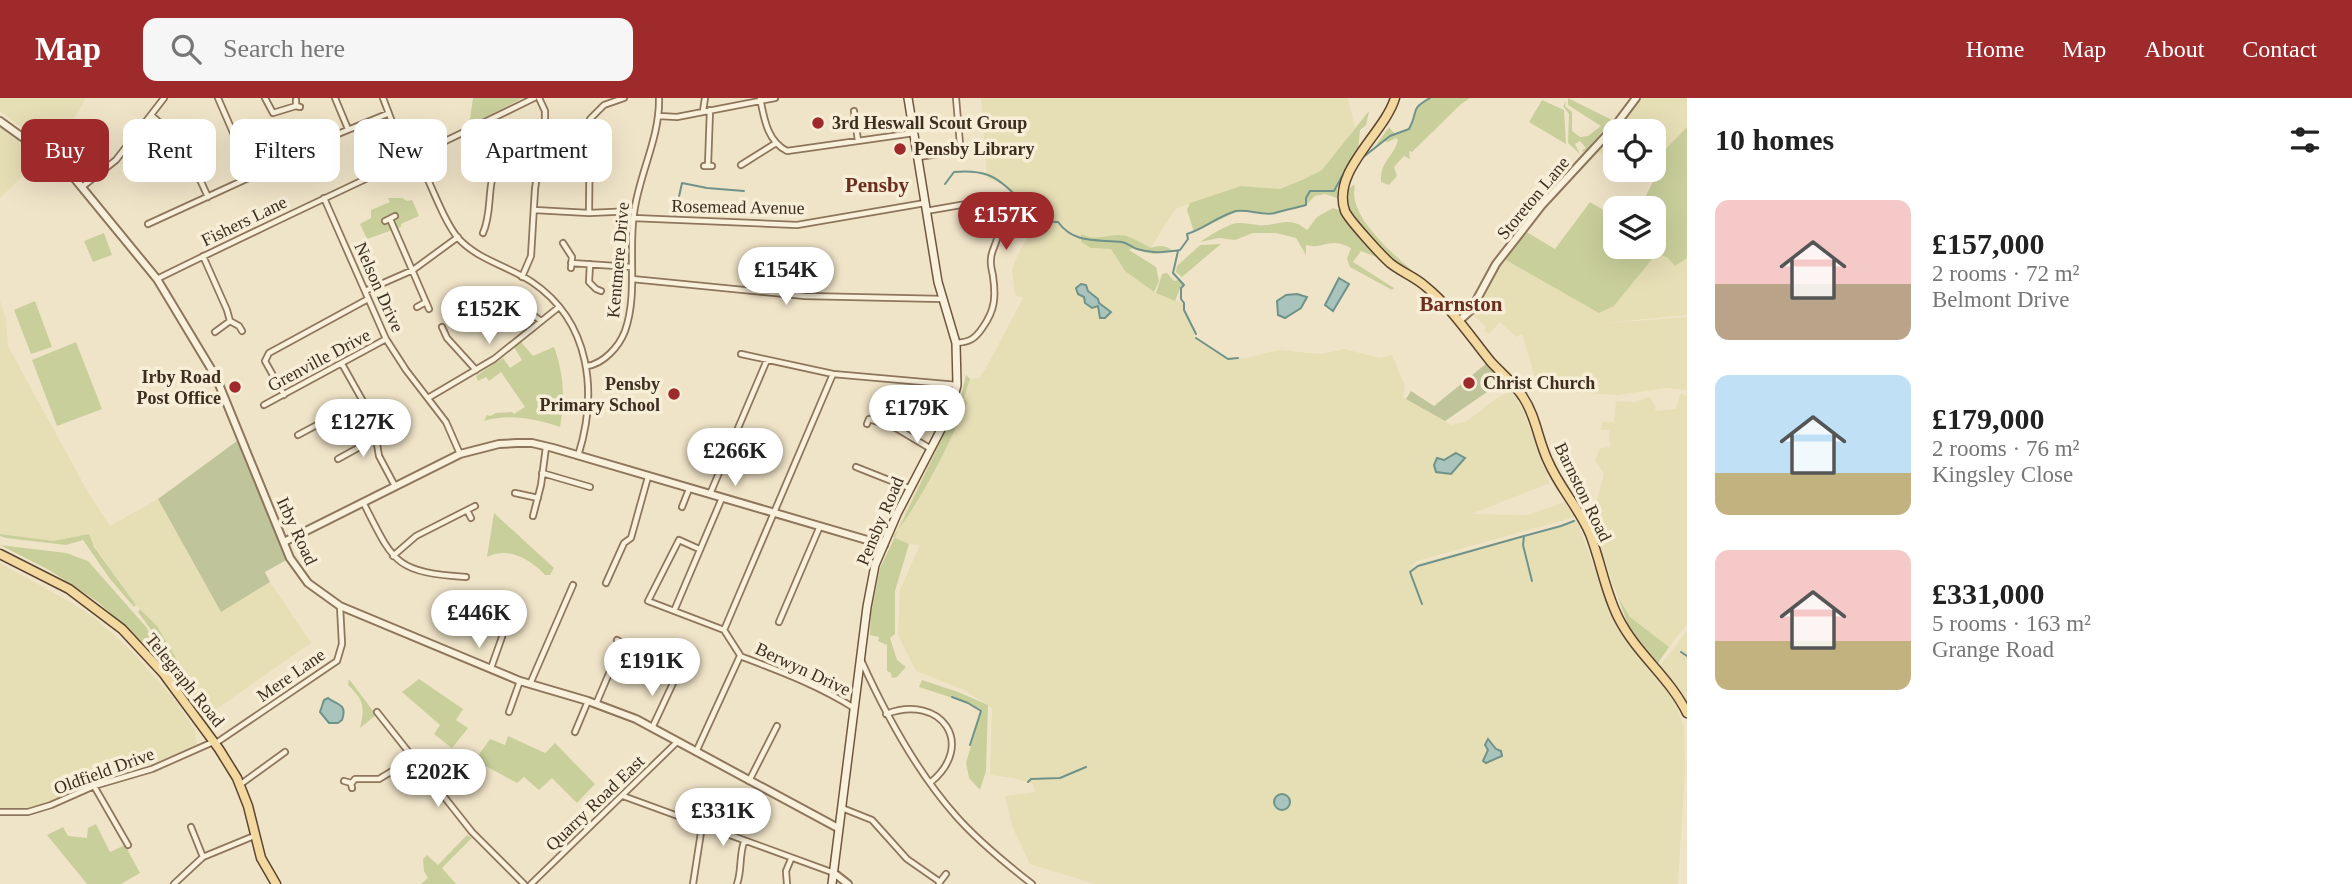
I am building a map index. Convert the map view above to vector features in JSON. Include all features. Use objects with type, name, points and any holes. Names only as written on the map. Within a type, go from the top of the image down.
[{"type":"main road","name":"Pensby Road","points":[[832,884],[860,659],[875,565],[909,488],[950,412],[957,385],[956,344],[943,299],[908,98]]},
{"type":"main road","name":"Barnston Road","points":[[1395,98],[1375,134],[1354,163],[1345,187],[1346,212],[1391,264],[1426,286],[1522,396],[1555,477],[1581,516],[1590,535],[1618,617],[1630,638],[1670,685],[1687,713]]},
{"type":"main road","name":"Telegraph Road","points":[[0,554],[69,589],[121,629],[163,673],[214,743],[240,785],[261,858],[276,884]]},
{"type":"street","points":[[82,187],[116,160],[164,98]]},
{"type":"street","points":[[218,98],[230,126]]},
{"type":"street","points":[[265,98],[273,113],[298,104]]},
{"type":"street","points":[[335,98],[348,129]]},
{"type":"street","points":[[384,98],[389,119]]},
{"type":"street","points":[[536,98],[545,111],[545,119]]},
{"type":"street","name":"Fishers Lane","points":[[447,141],[536,98]]},
{"type":"street","points":[[589,213],[590,120],[604,105],[624,98]]},
{"type":"street","name":"Kentmere Drive","points":[[587,366],[603,359],[624,335],[631,307],[634,211],[659,116],[659,98]]},
{"type":"street","points":[[703,111],[705,98]]},
{"type":"street","points":[[659,116],[677,117],[775,98]]},
{"type":"street","points":[[918,157],[953,152],[957,149],[960,144],[956,98]]},
{"type":"street","name":"Storeton Lane","points":[[1459,321],[1471,310],[1496,264],[1542,205],[1615,127],[1636,98]]},
{"type":"street","points":[[760,99],[767,127],[776,144],[783,149],[794,151],[914,133]]},
{"type":"street","points":[[708,166],[710,110]]},
{"type":"street","points":[[853,111],[858,141]]},
{"type":"street","points":[[340,132],[387,114]]},
{"type":"street","points":[[151,115],[155,119]]},
{"type":"street","name":"Irby Road","points":[[0,121],[54,160],[82,187],[157,279],[216,377],[284,542],[299,573],[308,583],[340,606],[490,669],[520,681],[589,701],[652,727],[677,743],[838,828]]},
{"type":"street","points":[[741,165],[763,149],[776,144]]},
{"type":"street","points":[[201,182],[208,197]]},
{"type":"street","points":[[148,225],[241,182]]},
{"type":"street","name":"Fishers Lane","points":[[157,279],[361,182]]},
{"type":"street","points":[[430,182],[458,237],[482,257],[522,277],[549,295],[576,332],[587,366],[589,404],[578,456]]},
{"type":"street","points":[[483,233],[489,219],[492,182]]},
{"type":"street","points":[[522,277],[531,256],[537,182]]},
{"type":"street","name":"Nelson Drive","points":[[324,198],[386,339],[453,433],[460,454]]},
{"type":"street","name":"Rosemead Avenue","points":[[633,218],[797,225],[926,207],[978,202],[985,204],[990,210],[998,234],[990,261],[995,299],[992,314],[976,337],[969,342],[956,344]]},
{"type":"street","points":[[534,210],[589,213],[634,211]]},
{"type":"street","points":[[390,219],[429,309]]},
{"type":"street","points":[[365,292],[413,270],[458,237]]},
{"type":"street","points":[[563,243],[572,257],[571,265],[631,267]]},
{"type":"street","points":[[203,256],[230,321],[242,331]]},
{"type":"street","points":[[590,264],[589,282],[601,291]]},
{"type":"street","points":[[589,276],[596,277]]},
{"type":"street","points":[[632,279],[805,296],[943,299]]},
{"type":"street","points":[[495,291],[541,321]]},
{"type":"street","points":[[284,395],[265,361],[269,352],[368,299]]},
{"type":"street","points":[[417,307],[426,302]]},
{"type":"street","points":[[428,398],[494,359],[559,307]]},
{"type":"street","points":[[215,332],[230,321]]},
{"type":"street","points":[[442,327],[447,338],[476,370]]},
{"type":"street","name":"Grenville Drive","points":[[264,405],[386,339]]},
{"type":"street","points":[[741,354],[833,374],[957,385]]},
{"type":"street","points":[[710,495],[767,360]]},
{"type":"street","points":[[342,364],[373,419]]},
{"type":"street","points":[[723,630],[833,374]]},
{"type":"street","points":[[298,435],[362,401]]},
{"type":"street","points":[[867,424],[869,419],[896,428],[931,449]]},
{"type":"street","points":[[338,459],[376,438],[379,456],[395,486]]},
{"type":"street","points":[[284,542],[460,454],[499,444],[533,443],[884,545]]},
{"type":"street","points":[[533,516],[546,447]]},
{"type":"street","points":[[856,467],[909,488]]},
{"type":"street","points":[[542,473],[590,486]]},
{"type":"street","points":[[606,583],[624,543],[631,538],[648,477]]},
{"type":"street","points":[[682,506],[689,489]]},
{"type":"street","points":[[519,492],[538,498]]},
{"type":"street","points":[[674,611],[722,498]]},
{"type":"street","points":[[363,502],[388,551],[409,568],[466,576]]},
{"type":"street","points":[[393,556],[416,536],[475,506]]},
{"type":"street","points":[[467,510],[471,518]]},
{"type":"street","points":[[779,622],[820,526]]},
{"type":"street","points":[[696,752],[740,656],[723,630],[648,601],[678,540],[699,549]]},
{"type":"street","points":[[530,684],[573,585]]},
{"type":"street","name":"Mere Lane","points":[[214,743],[337,662],[342,644],[340,606]]},
{"type":"street","points":[[490,669],[502,636],[508,607]]},
{"type":"street","points":[[596,704],[622,643]]},
{"type":"street","name":"Berwyn Drive","points":[[740,656],[805,681],[833,694],[854,708]]},
{"type":"street","points":[[860,659],[886,713],[956,816],[992,852],[1031,884]]},
{"type":"street","points":[[652,727],[675,679]]},
{"type":"street","points":[[509,712],[520,681]]},
{"type":"street","points":[[575,732],[589,701]]},
{"type":"street","points":[[886,713],[913,707],[933,713],[943,723],[951,742],[948,764],[931,782]]},
{"type":"street","points":[[377,712],[472,832],[524,884]]},
{"type":"street","points":[[749,781],[777,726]]},
{"type":"street","name":"Oldfield Drive","points":[[0,812],[28,812],[94,786],[152,769],[214,743]]},
{"type":"street","name":"Quarry Road East","points":[[531,884],[677,743]]},
{"type":"street","points":[[240,785],[285,751]]},
{"type":"street","points":[[344,780],[352,786],[359,778],[379,779],[414,758]]},
{"type":"street","points":[[94,786],[128,845]]},
{"type":"street","points":[[623,796],[834,873],[848,884]]},
{"type":"street","points":[[841,808],[872,820],[907,859],[939,883],[946,874]]},
{"type":"street","points":[[693,884],[702,826]]},
{"type":"street","points":[[191,827],[203,857]]},
{"type":"street","points":[[174,884],[203,857],[254,836]]},
{"type":"street","points":[[737,884],[740,876],[740,853],[744,842]]},
{"type":"street","points":[[787,884],[786,871],[791,859]]},
{"type":"shaded area","points":[[0,98],[86,98],[74,119],[21,119],[21,127],[0,111]]},
{"type":"shaded area","points":[[981,98],[1348,98],[1355,128],[1322,170],[1280,190],[1241,186],[1175,209],[1151,248],[1130,237],[1118,235],[1088,238],[1081,234],[1091,248],[1111,249],[1125,271],[1154,292],[1184,303],[1184,310],[1196,329],[1194,337],[1228,359],[1246,358],[1278,350],[1321,354],[1344,349],[1380,358],[1392,355],[1405,386],[1403,397],[1451,425],[1467,421],[1497,398],[1511,391],[1523,410],[1550,483],[1471,514],[1528,515],[1564,502],[1575,517],[1417,561],[1409,569],[1420,563],[1576,519],[1613,617],[1632,649],[1675,702],[1684,727],[1685,770],[1678,884],[1095,884],[1030,864],[1012,826],[1005,796],[1035,792],[1033,784],[990,775],[992,708],[964,690],[916,671],[898,635],[900,590],[920,545],[909,544],[893,537],[960,401],[966,375],[971,379],[979,378],[1023,298],[1015,295],[1012,270],[1039,215],[1007,187],[987,178]]},
{"type":"shaded area","points":[[1642,98],[1687,98],[1687,127],[1666,149],[1666,119],[1625,119]]},
{"type":"shaded area","points":[[0,127],[21,142],[21,178],[0,198]]},
{"type":"shaded area","points":[[1666,255],[1681,261],[1687,258],[1687,315],[1595,324],[1687,317],[1687,390],[1666,388],[1617,395],[1539,390],[1522,334],[1516,337],[1500,322],[1489,334],[1484,330],[1486,327],[1472,314],[1473,308],[1504,259],[1599,313],[1614,306],[1651,259],[1666,259]]},
{"type":"shaded area","points":[[0,301],[6,319],[8,346],[89,494],[110,526],[158,499],[221,612],[270,582],[311,643],[209,714],[157,626],[136,605],[90,540],[54,541],[0,534]]},
{"type":"shaded area","points":[[1680,394],[1687,395],[1687,624],[1669,647],[1630,617],[1618,597],[1588,515],[1594,511],[1604,474],[1595,460],[1600,448],[1610,447],[1609,430],[1601,430],[1602,422],[1614,422],[1616,401],[1635,402],[1649,397],[1656,406],[1655,411],[1676,409]]},
{"type":"shaded area","points":[[0,563],[75,605],[113,634],[174,699],[195,730],[197,746],[95,782],[27,810],[0,810]]},
{"type":"shaded area","points":[[1687,631],[1687,707],[1659,667]]},
{"type":"green space","points":[[473,98],[523,98],[482,119],[470,119]]},
{"type":"green space","points":[[1430,98],[1470,98],[1412,152],[1409,151],[1410,159],[1404,156],[1394,167],[1397,176],[1389,185],[1381,182],[1385,164],[1398,140],[1396,138],[1384,141],[1371,152],[1389,127],[1395,134],[1409,129],[1417,108]]},
{"type":"green space","points":[[1568,98],[1610,119],[1603,119],[1603,130],[1583,152],[1586,148],[1580,141],[1575,144],[1580,154],[1568,143],[1569,114],[1563,106],[1566,102],[1565,106],[1572,112],[1572,131],[1580,137],[1588,136],[1601,126],[1568,105]]},
{"type":"green space","points":[[1542,100],[1564,110],[1566,144],[1529,122]]},
{"type":"green space","points":[[1369,111],[1366,125],[1360,130],[1358,151],[1337,185],[1337,198],[1325,194],[1315,196],[1306,205],[1275,213],[1238,211],[1194,232],[1187,210],[1190,203],[1241,186],[1280,189],[1322,170]]},
{"type":"green space","points":[[1687,127],[1687,258],[1675,266],[1666,257],[1666,196],[1646,196],[1653,182],[1666,182],[1666,149]]},
{"type":"green space","points":[[1353,185],[1359,210],[1366,223],[1418,276],[1392,262],[1349,212],[1348,190]]},
{"type":"green space","points":[[388,198],[412,200],[419,216],[401,224],[401,227],[367,239],[360,224],[371,218],[371,210],[390,202]]},
{"type":"green space","points":[[1590,202],[1603,210],[1603,259],[1652,259],[1614,306],[1599,313],[1504,259],[1525,231],[1555,249]]},
{"type":"green space","points":[[1333,208],[1343,211],[1384,260],[1361,251],[1353,262],[1394,288],[1392,290],[1350,267],[1347,259],[1351,248],[1337,243],[1306,245],[1306,255],[1296,238],[1276,233],[1253,233],[1235,240],[1219,238],[1200,242],[1222,228],[1237,223],[1265,225],[1289,222],[1301,225],[1307,230],[1317,217]]},
{"type":"green space","points":[[104,233],[112,255],[93,262],[84,241]]},
{"type":"green space","points":[[1081,234],[1095,237],[1123,235],[1151,248],[1162,246],[1173,251],[1153,254],[1133,248],[1129,250],[1156,267],[1159,281],[1154,292],[1125,271],[1111,249],[1091,248],[1081,242]]},
{"type":"green space","points":[[1221,244],[1182,277],[1176,272],[1177,266],[1200,245]]},
{"type":"green space","points":[[1167,273],[1174,281],[1179,280],[1184,285],[1181,286],[1175,301],[1156,293],[1162,274]]},
{"type":"green space","points":[[35,301],[52,347],[31,354],[14,310]]},
{"type":"green space","points":[[76,342],[102,409],[57,426],[32,360]]},
{"type":"green space","points":[[521,342],[533,356],[554,347],[563,387],[560,427],[523,418],[503,417],[484,421],[487,415],[514,414],[525,407],[501,372],[489,381],[486,377],[478,381],[476,376],[503,358],[510,368],[522,360],[514,347]]},
{"type":"green space","points":[[1487,363],[1503,381],[1445,421],[1406,399],[1411,391],[1434,406]]},
{"type":"green space","points":[[966,375],[970,379],[964,397],[967,403],[934,472],[899,529],[960,401]]},
{"type":"green space","points":[[237,441],[290,558],[265,572],[270,582],[221,612],[158,499]]},
{"type":"green space","points":[[494,513],[554,568],[550,575],[545,575],[526,559],[511,554],[487,557]]},
{"type":"green space","points":[[0,534],[54,541],[89,534],[94,547],[136,605],[134,607],[110,579],[83,540],[66,545],[6,538]]},
{"type":"green space","points":[[895,538],[909,544],[895,591],[895,634],[890,638],[897,660],[906,667],[897,677],[892,678],[887,671],[887,645],[878,641],[879,637],[870,635],[871,614],[880,568]]},
{"type":"green space","points":[[0,545],[66,553],[88,561],[147,628],[160,658],[98,602],[49,570]]},
{"type":"green space","points":[[1618,597],[1630,617],[1669,647],[1658,663],[1629,628]]},
{"type":"green space","points":[[140,609],[157,626],[209,714],[205,717],[216,738],[165,670],[165,659],[157,638],[138,612]]},
{"type":"green space","points":[[349,679],[376,715],[360,728],[362,704],[348,685]]},
{"type":"green space","points":[[419,679],[463,709],[456,720],[468,728],[452,748],[434,734],[440,725],[402,692]]},
{"type":"green space","points":[[922,680],[988,705],[986,771],[980,790],[969,778],[966,763],[981,711],[968,703],[919,687]]},
{"type":"green space","points":[[508,736],[545,753],[555,743],[595,784],[577,803],[552,778],[539,790],[524,777],[517,783],[475,760],[490,739],[505,745]]},
{"type":"green space","points":[[96,824],[110,852],[125,845],[140,873],[121,884],[87,884],[47,835],[63,827],[68,836],[87,838],[88,828]]},
{"type":"green space","points":[[467,835],[472,838],[442,868],[456,884],[421,884],[428,878],[423,859],[427,855],[438,865]]},
{"type":"water","points":[[1339,278],[1349,284],[1333,311],[1325,305]]},
{"type":"water","points":[[1081,284],[1086,285],[1099,303],[1111,312],[1105,318],[1100,318],[1098,306],[1092,308],[1085,303],[1084,297],[1078,294],[1076,288]]},
{"type":"water","points":[[1286,295],[1307,297],[1301,308],[1285,318],[1278,315],[1277,301]]},
{"type":"water","points":[[1456,453],[1465,458],[1451,474],[1436,472],[1434,465],[1437,458],[1444,460]]},
{"type":"water","points":[[328,698],[342,707],[342,720],[338,723],[329,723],[320,712],[324,700]]},
{"type":"water","points":[[1488,739],[1501,751],[1502,756],[1486,763],[1483,761],[1488,750],[1485,745]]},
{"type":"water","points":[[1282,794],[1290,802],[1282,810],[1274,802]]},
{"type":"waterway","points":[[1362,158],[1390,136],[1409,129],[1417,108],[1430,98]]},
{"type":"waterway","points":[[945,184],[954,172],[988,175],[997,179],[1041,217],[1058,222],[1079,238],[1122,242],[1142,251],[1158,252],[1180,250],[1188,239],[1187,234],[1236,211],[1270,214],[1306,205],[1310,191],[1334,191],[1346,169]]},
{"type":"waterway","points":[[675,215],[682,183],[744,191]]},
{"type":"waterway","points":[[1178,251],[1173,273],[1184,285],[1181,288],[1181,299],[1196,334]]},
{"type":"waterway","points":[[1196,338],[1228,359],[1238,358]]},
{"type":"waterway","points":[[1532,581],[1523,545],[1524,536],[1574,521]]},
{"type":"waterway","points":[[1422,604],[1410,572],[1418,566],[1524,536]]},
{"type":"waterway","points":[[1681,652],[1687,656]]},
{"type":"waterway","points":[[952,697],[981,711],[970,745]]},
{"type":"waterway","points":[[1028,782],[1031,779],[1060,778],[1086,767]]},
{"type":"place","name":"3rd Heswall Scout Group","points":[[818,123]]},
{"type":"place","name":"Pensby Library","points":[[900,149]]},
{"type":"place","name":"Christ Church","points":[[1469,383]]},
{"type":"place","name":"Irby Road Post Office","points":[[235,387]]},
{"type":"place","name":"Pensby Primary School","points":[[674,394]]},
{"type":"district","name":"Pensby","points":[[877,185]]},
{"type":"district","name":"Barnston","points":[[1461,304]]}]
